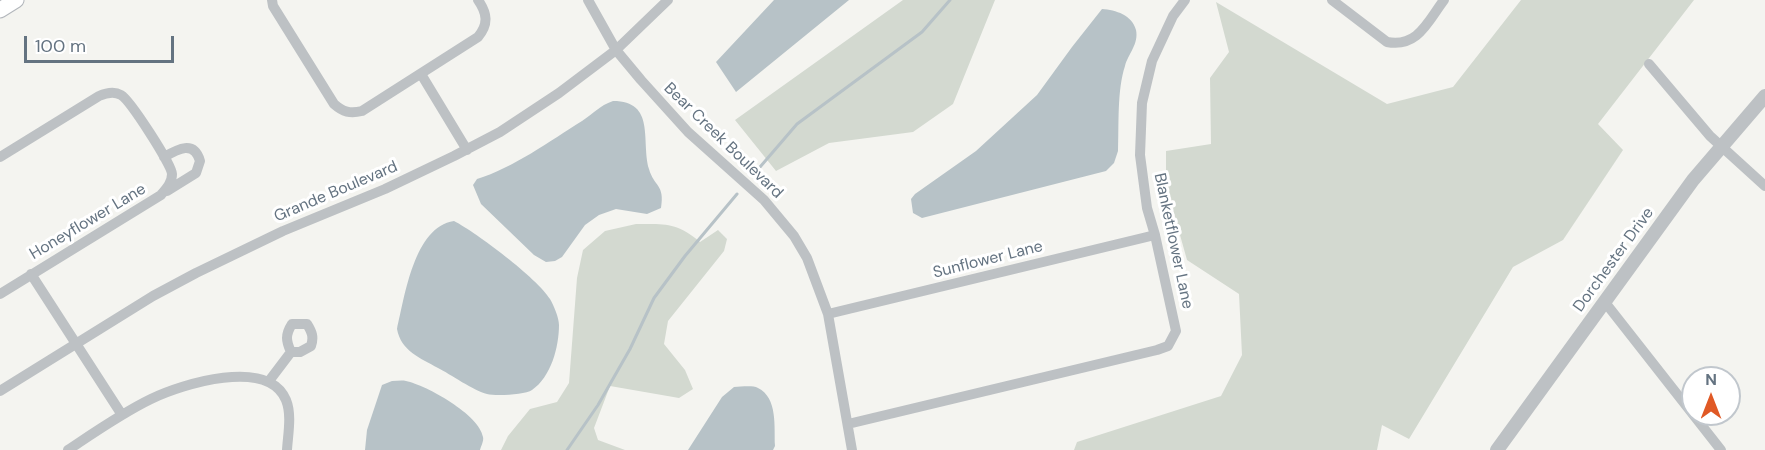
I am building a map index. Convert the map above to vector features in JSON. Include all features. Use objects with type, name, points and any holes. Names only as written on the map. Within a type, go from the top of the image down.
[{"type":"main road","points":[[0,10],[16,0]]},
{"type":"street","points":[[272,0],[273,6],[324,87],[341,110],[348,112],[362,111],[478,37],[483,31],[486,17],[485,10],[478,0]]},
{"type":"street","name":"Bear Creek Boulevard","points":[[588,0],[616,50],[688,132],[764,200],[794,236],[807,258],[828,314],[852,450]]},
{"type":"street","name":"Grande Boulevard","points":[[0,391],[153,296],[239,251],[385,189],[467,150],[532,111],[616,50],[668,0]]},
{"type":"street","name":"Blanketflower Lane","points":[[848,424],[1168,346],[1176,331],[1147,207],[1140,155],[1142,103],[1152,61],[1173,16],[1185,0]]},
{"type":"street","points":[[1332,0],[1387,42],[1398,44],[1416,37],[1444,0]]},
{"type":"street","points":[[1649,64],[1710,136],[1765,186]]},
{"type":"street","points":[[421,74],[467,150]]},
{"type":"street","name":"Honeyflower Lane","points":[[0,157],[99,96],[115,93],[127,100],[164,157],[172,174],[171,182],[161,195]]},
{"type":"street","name":"Dorchester Drive","points":[[1497,450],[1694,180],[1765,96]]},
{"type":"street","name":"Honeyflower Lane","points":[[0,294],[196,173],[200,161],[195,150],[189,147],[178,149],[164,157]]},
{"type":"street","name":"Sunflower Lane","points":[[828,314],[1155,235]]},
{"type":"street","name":"Honeyflower Lane","points":[[31,274],[122,415]]},
{"type":"street","points":[[1604,301],[1721,450]]},
{"type":"street","points":[[269,381],[291,352]]},
{"type":"street","points":[[68,450],[122,415],[152,399],[199,383],[251,376],[277,386],[287,402],[289,412],[286,450]]},
{"type":"shaded area","points":[[774,0],[849,0],[736,92],[716,62]]},
{"type":"shaded area","points":[[903,0],[995,0],[953,104],[913,132],[829,143],[776,171],[735,120]]},
{"type":"shaded area","points":[[1521,0],[1694,0],[1598,124],[1623,150],[1563,240],[1513,267],[1409,439],[1382,425],[1377,450],[1074,450],[1077,442],[1221,396],[1242,355],[1239,294],[1187,260],[1166,185],[1166,151],[1211,144],[1210,78],[1229,52],[1216,2],[1387,104],[1453,87]]},
{"type":"shaded area","points":[[1102,9],[1118,12],[1127,17],[1134,25],[1137,35],[1122,75],[1118,151],[1114,163],[1106,171],[922,218],[913,213],[911,199],[915,194],[976,151],[1037,95]]},
{"type":"shaded area","points":[[613,101],[627,103],[636,108],[641,115],[649,169],[662,194],[661,208],[647,214],[616,209],[599,215],[585,225],[562,257],[546,262],[534,255],[481,204],[473,185],[477,179],[518,161],[600,107]]},
{"type":"shaded area","points":[[454,221],[491,245],[520,268],[543,290],[555,308],[559,325],[553,361],[539,384],[528,392],[491,395],[482,392],[418,357],[399,337],[397,329],[408,282],[420,249],[440,226]]},
{"type":"shaded area","points":[[636,224],[670,226],[692,235],[700,242],[718,230],[727,239],[724,251],[668,321],[664,344],[685,370],[693,389],[679,398],[610,386],[594,428],[598,440],[625,450],[501,450],[508,436],[530,409],[557,402],[569,383],[577,278],[583,250],[605,231]]},
{"type":"shaded area","points":[[392,381],[404,381],[426,388],[463,411],[480,428],[483,442],[480,450],[365,450],[367,430],[382,385]]},
{"type":"shaded area","points":[[734,387],[756,387],[769,399],[774,414],[775,446],[773,450],[688,450],[722,397]]},
{"type":"waterway","points":[[754,174],[797,124],[922,32],[950,0]]},
{"type":"waterway","points":[[567,450],[598,405],[630,349],[654,298],[685,256],[737,194]]}]
